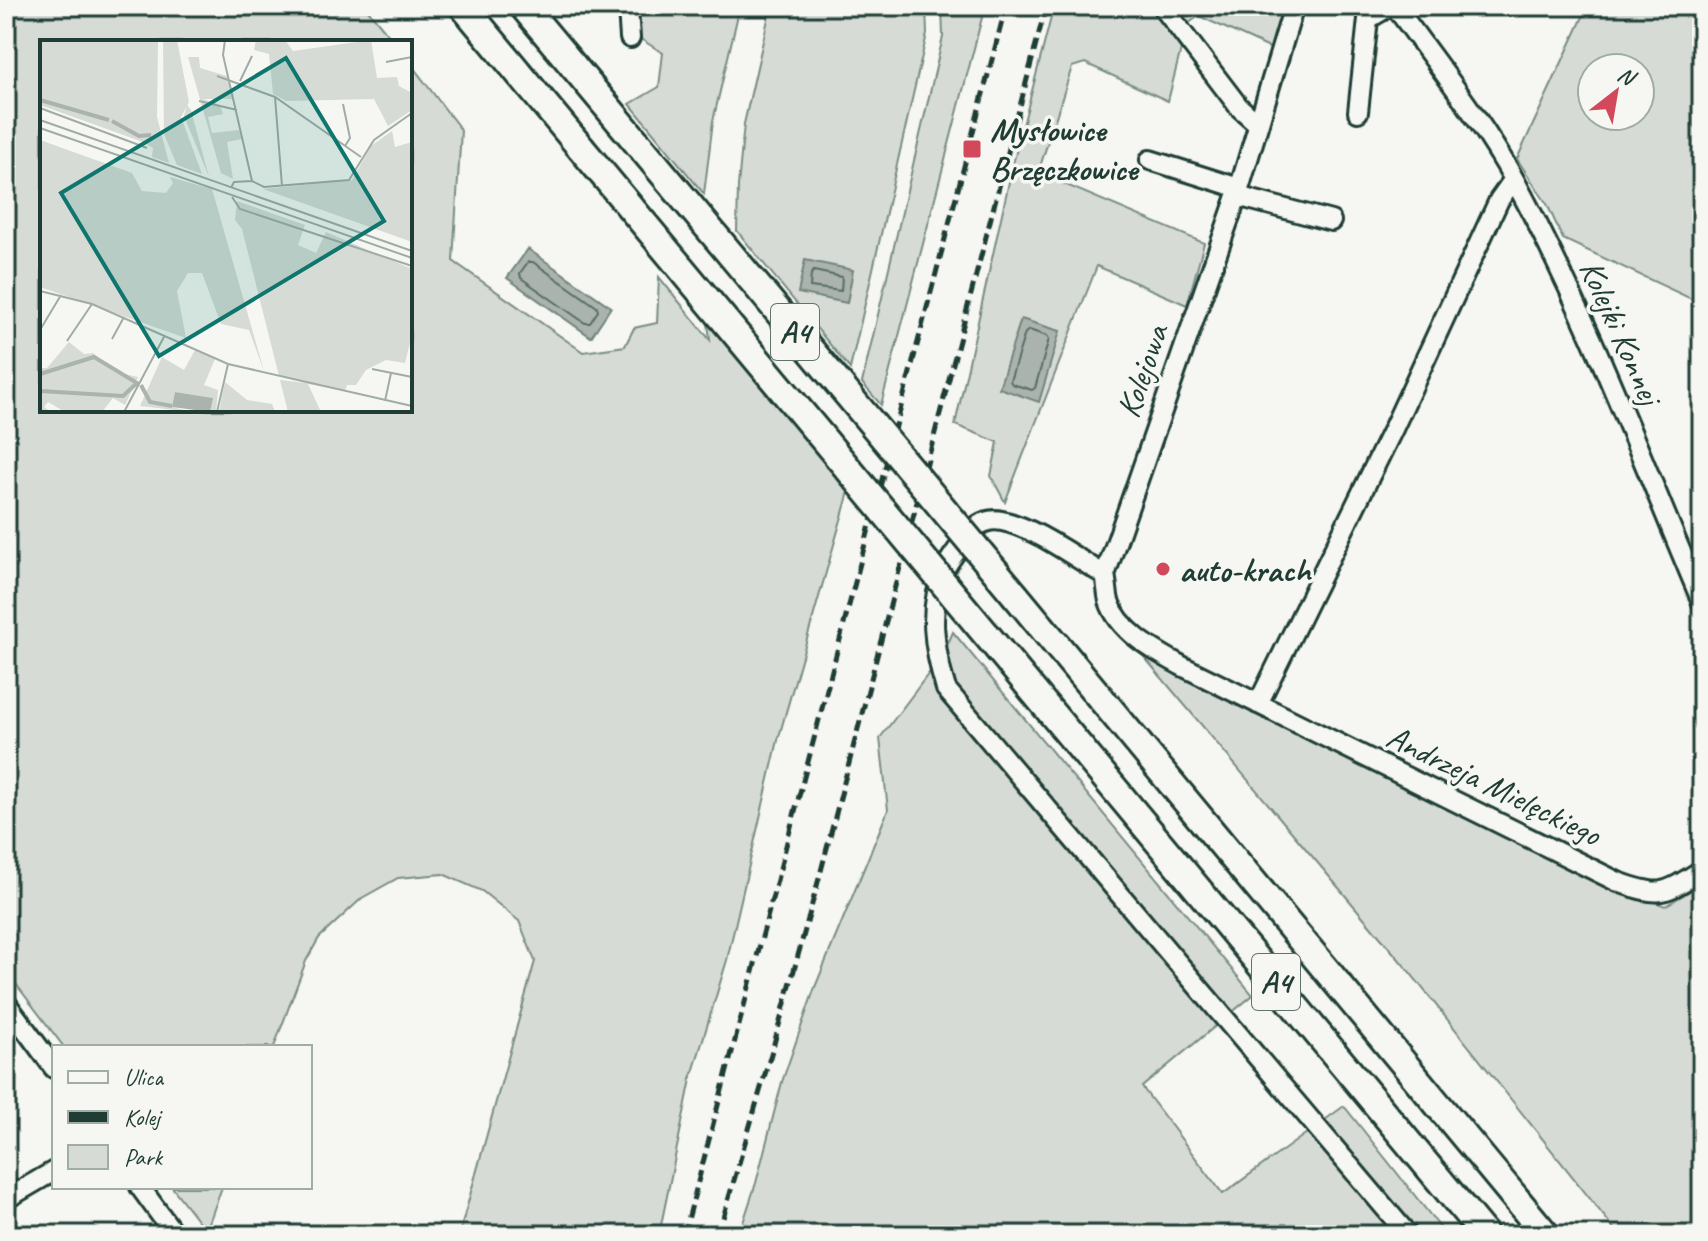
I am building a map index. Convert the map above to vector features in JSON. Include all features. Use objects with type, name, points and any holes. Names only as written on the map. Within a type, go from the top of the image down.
[{"type":"highway","name":"A4","points":[[463,6],[1485,1235]]},
{"type":"highway","name":"A4","points":[[523,6],[1546,1235]]},
{"type":"street","points":[[625,6],[628,9],[630,38]]},
{"type":"street","points":[[1162,6],[1239,107],[1258,124]]},
{"type":"street","name":"Kolejowa","points":[[1105,575],[1238,192],[1294,6]]},
{"type":"street","name":"Kolejki Konnej","points":[[1358,112],[1368,19],[1392,6],[1467,106],[1514,179],[1566,281],[1702,602]]},
{"type":"street","points":[[1150,160],[1331,221]]},
{"type":"street","points":[[1258,704],[1393,429],[1499,200],[1514,179]]},
{"type":"street","points":[[1105,575],[1047,541],[1001,521],[987,521],[971,530],[945,569],[935,606],[933,630],[936,657],[946,689],[1408,1235]]},
{"type":"street","name":"Andrzeja Mielęckiego","points":[[1105,575],[1110,603],[1125,626],[1151,648],[1618,882],[1648,893],[1666,893],[1702,870]]},
{"type":"street","points":[[6,1003],[52,1065]]},
{"type":"street","points":[[6,1199],[52,1172]]},
{"type":"street","points":[[141,1189],[175,1235]]},
{"type":"green space","points":[[6,6],[365,6],[392,40],[40,40],[40,412],[412,412],[412,66],[461,130],[453,261],[583,352],[625,346],[634,328],[657,323],[659,277],[710,340],[707,314],[851,485],[778,740],[727,960],[691,1079],[659,1235],[459,1235],[535,961],[519,921],[482,891],[443,874],[398,878],[362,898],[319,938],[306,961],[275,1045],[62,1045],[6,971]]},
{"type":"green space","points":[[636,6],[740,6],[713,121],[704,194],[630,104],[659,87],[663,53],[639,38]]},
{"type":"green space","points":[[771,6],[926,6],[927,34],[850,369],[737,231],[744,124]]},
{"type":"green space","points":[[942,6],[985,6],[881,405],[862,383],[943,37]]},
{"type":"green space","points":[[1054,6],[1158,6],[1183,41],[1168,101],[1085,63],[1072,67],[1038,173],[1204,243],[1187,305],[1097,266],[1005,502],[991,476],[998,442],[955,425],[1013,164]]},
{"type":"green space","points":[[1174,6],[1290,6],[1276,51],[1199,16],[1189,23],[1188,28]]},
{"type":"green space","points":[[1588,6],[1702,6],[1702,304],[1563,239],[1547,204],[1517,159]]},
{"type":"green space","points":[[953,632],[1253,995],[1142,1087],[1223,1194],[1344,1106],[1446,1235],[739,1235],[782,1082],[815,987],[888,810],[880,738],[944,653]]},
{"type":"green space","points":[[1140,652],[1583,873],[1665,906],[1702,884],[1702,1235],[1619,1235],[1408,970]]},
{"type":"green space","points":[[174,1189],[221,1189],[206,1231]]},
{"type":"water","points":[[528,249],[611,307],[591,337],[507,278]]},
{"type":"water","points":[[805,260],[853,270],[847,303],[798,293]]},
{"type":"water","points":[[1021,319],[1060,331],[1039,402],[999,388]]},
{"type":"railway","points":[[684,1235],[1006,6]]},
{"type":"railway","points":[[718,1235],[821,871],[1046,6]]},
{"type":"place","name":"Mysłowice Brzęczkowice","points":[[972,149]]},
{"type":"place","name":"auto-krach","points":[[1163,569]]}]
